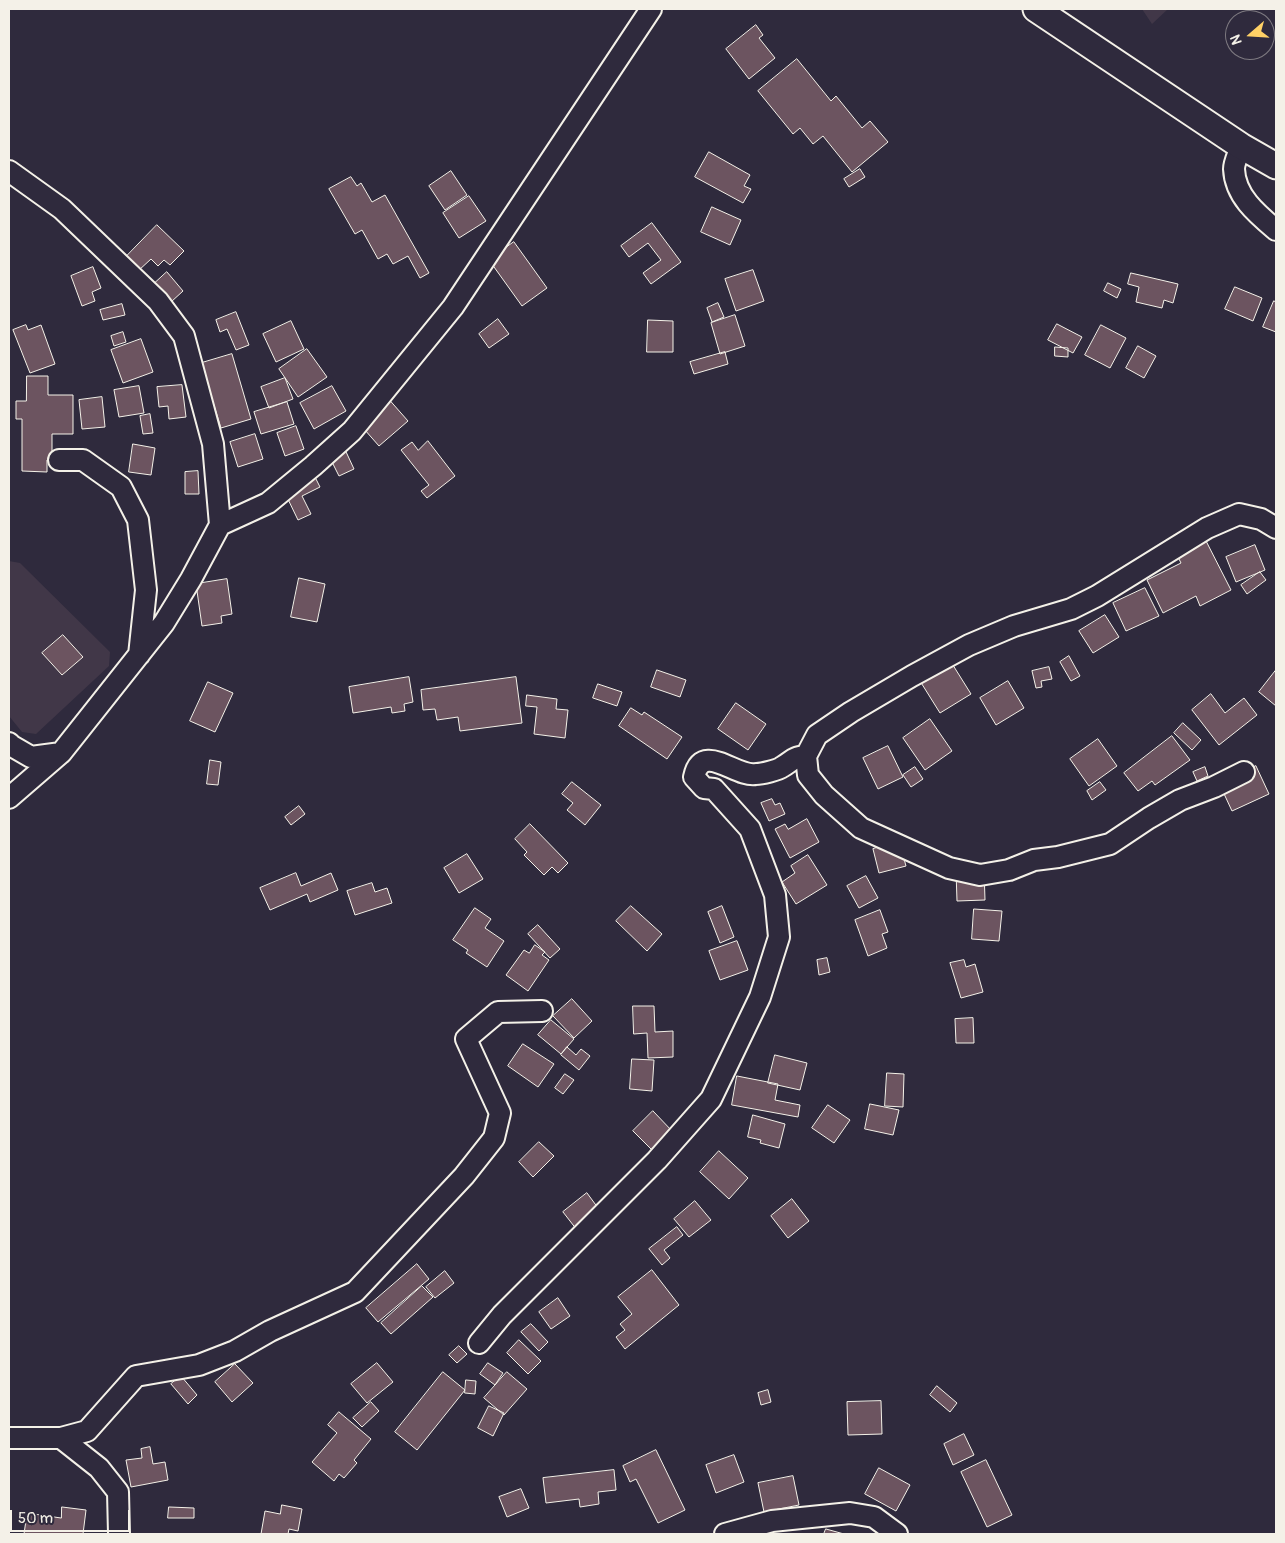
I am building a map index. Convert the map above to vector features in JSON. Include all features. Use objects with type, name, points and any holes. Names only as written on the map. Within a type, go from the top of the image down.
[{"type":"main road","points":[[1036,9],[1241,146],[1276,166]]},
{"type":"street","points":[[220,525],[268,503],[352,431],[452,307],[651,9]]},
{"type":"street","points":[[1241,146],[1234,168],[1238,190],[1257,214],[1276,230]]},
{"type":"street","points":[[9,171],[62,209],[158,301],[184,336],[214,444],[220,525],[164,624],[61,753],[9,798]]},
{"type":"street","points":[[59,460],[83,460],[121,487],[138,520],[146,590],[139,655]]},
{"type":"street","points":[[1244,772],[1214,787],[1180,800],[1110,844],[1058,857],[1034,860],[1009,870],[980,875],[949,868],[860,828],[824,795],[808,775],[806,756],[817,736],[851,712],[912,676],[969,645],[1014,626],[1070,609],[1097,596],[1207,528],[1238,514],[1261,520],[1276,528]]},
{"type":"street","points":[[9,743],[31,757],[61,753]]},
{"type":"street","points":[[479,1343],[502,1315],[657,1160],[710,1099],[760,997],[779,937],[775,895],[750,829],[714,789],[704,788],[694,777],[696,768],[701,763],[710,760],[755,775],[782,768],[794,758],[806,756]]},
{"type":"street","points":[[9,1438],[61,1438],[87,1431],[136,1376],[199,1365],[235,1351],[270,1331],[355,1292],[464,1176],[494,1138],[500,1113],[466,1039],[498,1012],[542,1011]]},
{"type":"street","points":[[61,1438],[99,1468],[118,1492],[119,1534]]},
{"type":"street","points":[[724,1534],[772,1521],[850,1513],[874,1517],[896,1534]]},
{"type":"shaded area","points":[[1142,9],[1168,9],[1152,24]]},
{"type":"shaded area","points":[[9,561],[20,563],[110,652],[109,666],[36,734],[22,732],[9,716]]},
{"type":"building","points":[[756,25],[763,35],[759,38],[775,58],[749,79],[726,49]]},
{"type":"building","points":[[797,59],[831,101],[836,96],[862,128],[870,121],[888,142],[852,172],[823,136],[813,144],[800,128],[793,134],[758,91]]},
{"type":"building","points":[[709,152],[750,175],[744,186],[751,189],[743,203],[695,177]]},
{"type":"building","points":[[860,169],[865,177],[849,187],[844,179]]},
{"type":"building","points":[[451,171],[467,195],[445,210],[429,186]]},
{"type":"building","points":[[351,177],[357,186],[361,183],[372,202],[385,195],[429,273],[420,278],[408,256],[393,264],[387,254],[378,259],[362,230],[355,234],[329,189]]},
{"type":"building","points":[[469,196],[486,221],[459,238],[443,213]]},
{"type":"building","points":[[712,207],[741,220],[730,245],[701,232]]},
{"type":"building","points":[[652,223],[681,262],[651,284],[643,273],[661,260],[648,243],[629,257],[621,246]]},
{"type":"building","points":[[157,225],[184,251],[170,265],[164,260],[158,266],[151,259],[138,271],[125,258]]},
{"type":"building","points":[[514,242],[547,288],[522,306],[489,260]]},
{"type":"building","points":[[93,267],[101,288],[92,292],[95,301],[82,306],[71,276]]},
{"type":"building","points":[[753,270],[764,301],[736,311],[725,279]]},
{"type":"building","points":[[167,272],[183,291],[171,302],[155,283]]},
{"type":"building","points":[[1131,273],[1178,284],[1173,303],[1164,300],[1162,308],[1136,302],[1139,287],[1128,284]]},
{"type":"building","points":[[1108,283],[1121,289],[1117,298],[1104,291]]},
{"type":"building","points":[[1235,287],[1262,298],[1253,321],[1225,309]]},
{"type":"building","points":[[1274,301],[1276,302],[1276,332],[1263,327]]},
{"type":"building","points":[[718,303],[724,317],[712,322],[707,308]]},
{"type":"building","points":[[122,304],[125,315],[103,320],[100,310]]},
{"type":"building","points":[[236,312],[249,345],[236,350],[227,329],[220,332],[216,320]]},
{"type":"building","points":[[735,315],[745,346],[720,354],[711,323]]},
{"type":"building","points":[[498,319],[509,334],[489,348],[479,334]]},
{"type":"building","points":[[648,320],[673,321],[673,352],[647,352]]},
{"type":"building","points":[[291,321],[304,349],[276,362],[263,334]]},
{"type":"building","points":[[1057,324],[1082,337],[1073,353],[1048,340]]},
{"type":"building","points":[[26,325],[28,330],[41,325],[55,364],[30,373],[13,330]]},
{"type":"building","points":[[1101,325],[1126,338],[1110,368],[1085,355]]},
{"type":"building","points":[[123,332],[126,342],[114,346],[111,336]]},
{"type":"building","points":[[141,339],[153,372],[123,383],[111,350]]},
{"type":"building","points":[[1138,346],[1156,356],[1144,378],[1126,368]]},
{"type":"building","points":[[1055,347],[1068,348],[1068,357],[1055,356]]},
{"type":"building","points":[[307,349],[327,377],[298,397],[279,369]]},
{"type":"building","points":[[725,352],[728,364],[694,374],[690,362]]},
{"type":"building","points":[[232,354],[251,419],[221,428],[212,399],[206,401],[195,365]]},
{"type":"building","points":[[27,376],[48,376],[48,395],[73,395],[73,434],[52,434],[52,461],[47,460],[47,472],[22,471],[22,419],[16,419],[16,401],[26,401]]},
{"type":"building","points":[[285,378],[293,399],[269,408],[261,387]]},
{"type":"building","points":[[182,385],[186,417],[169,419],[168,406],[159,407],[157,387]]},
{"type":"building","points":[[139,386],[144,413],[119,417],[114,390]]},
{"type":"building","points":[[332,386],[346,411],[314,429],[300,403]]},
{"type":"building","points":[[386,396],[408,421],[379,446],[357,421]]},
{"type":"building","points":[[102,397],[105,427],[82,429],[79,400]]},
{"type":"building","points":[[287,402],[294,424],[261,434],[254,412]]},
{"type":"building","points":[[150,414],[153,433],[143,434],[140,416]]},
{"type":"building","points":[[296,426],[304,449],[285,456],[277,433]]},
{"type":"building","points":[[255,434],[263,459],[238,467],[230,442]]},
{"type":"building","points":[[341,441],[354,469],[339,476],[325,448]]},
{"type":"building","points":[[428,441],[455,476],[427,498],[421,491],[429,485],[401,450],[412,442],[418,450]]},
{"type":"building","points":[[133,444],[155,448],[151,475],[129,472]]},
{"type":"building","points":[[198,471],[199,494],[185,494],[185,472]]},
{"type":"building","points":[[315,477],[320,487],[302,496],[311,514],[298,520],[284,491]]},
{"type":"building","points":[[1203,535],[1231,590],[1200,606],[1196,596],[1163,613],[1147,580],[1181,563],[1174,549]]},
{"type":"building","points":[[1255,545],[1265,570],[1236,582],[1226,557]]},
{"type":"building","points":[[1260,572],[1266,580],[1247,594],[1241,585]]},
{"type":"building","points":[[299,578],[325,584],[317,622],[291,617]]},
{"type":"building","points":[[227,579],[232,614],[221,616],[222,623],[202,626],[196,584]]},
{"type":"building","points":[[1145,588],[1159,616],[1126,631],[1113,603]]},
{"type":"building","points":[[1105,615],[1119,637],[1093,653],[1079,631]]},
{"type":"building","points":[[63,635],[83,657],[62,675],[42,653]]},
{"type":"building","points":[[1069,656],[1080,676],[1071,681],[1060,662]]},
{"type":"building","points":[[951,662],[971,694],[940,713],[920,681]]},
{"type":"building","points":[[1049,667],[1052,679],[1041,681],[1042,687],[1036,688],[1032,671]]},
{"type":"building","points":[[657,670],[686,680],[680,697],[651,687]]},
{"type":"building","points":[[1276,670],[1276,706],[1259,692]]},
{"type":"building","points":[[409,677],[413,702],[404,704],[405,711],[392,713],[391,707],[353,713],[349,687]]},
{"type":"building","points":[[516,677],[522,723],[460,731],[458,717],[437,720],[435,709],[423,710],[421,690]]},
{"type":"building","points":[[1008,681],[1024,708],[996,725],[980,698]]},
{"type":"building","points":[[208,682],[233,693],[215,732],[190,721]]},
{"type":"building","points":[[598,684],[622,692],[617,706],[593,698]]},
{"type":"building","points":[[1211,694],[1225,713],[1244,698],[1257,715],[1219,745],[1192,710]]},
{"type":"building","points":[[527,695],[557,699],[556,709],[568,710],[565,738],[534,734],[537,707],[526,706]]},
{"type":"building","points":[[736,703],[766,724],[748,750],[718,729]]},
{"type":"building","points":[[631,708],[642,715],[644,712],[682,737],[667,759],[619,726]]},
{"type":"building","points":[[930,719],[952,751],[925,770],[903,738]]},
{"type":"building","points":[[1183,723],[1201,740],[1192,750],[1174,733]]},
{"type":"building","points":[[1172,736],[1190,760],[1155,785],[1152,781],[1138,791],[1124,773]]},
{"type":"building","points":[[1098,739],[1117,766],[1089,786],[1070,759]]},
{"type":"building","points":[[888,746],[903,777],[878,789],[863,758]]},
{"type":"building","points":[[210,760],[221,762],[218,785],[207,784]]},
{"type":"building","points":[[1256,766],[1269,794],[1232,811],[1219,783]]},
{"type":"building","points":[[915,767],[923,779],[911,787],[903,775]]},
{"type":"building","points":[[1205,767],[1208,776],[1197,781],[1193,772]]},
{"type":"building","points":[[572,782],[601,805],[585,825],[567,810],[573,803],[562,794]]},
{"type":"building","points":[[1100,782],[1106,790],[1092,800],[1087,791]]},
{"type":"building","points":[[772,799],[775,805],[780,803],[785,814],[769,821],[761,803]]},
{"type":"building","points":[[299,806],[305,814],[291,825],[285,817]]},
{"type":"building","points":[[807,819],[819,842],[790,858],[775,829],[785,824],[788,829]]},
{"type":"building","points":[[530,824],[568,863],[558,873],[552,867],[544,875],[524,855],[527,852],[515,839]]},
{"type":"building","points":[[899,841],[906,866],[879,873],[873,849]]},
{"type":"building","points":[[467,854],[483,879],[459,893],[444,868]]},
{"type":"building","points":[[808,855],[827,885],[796,904],[782,882],[795,873],[791,866]]},
{"type":"building","points":[[984,870],[985,900],[957,901],[956,871]]},
{"type":"building","points":[[296,873],[301,886],[331,873],[338,890],[310,902],[307,894],[270,910],[260,888]]},
{"type":"building","points":[[866,876],[878,898],[859,908],[847,886]]},
{"type":"building","points":[[372,883],[375,892],[387,888],[392,903],[355,915],[347,891]]},
{"type":"building","points":[[631,906],[662,934],[647,951],[616,921]]},
{"type":"building","points":[[722,906],[734,937],[720,943],[708,912]]},
{"type":"building","points":[[475,908],[491,919],[485,928],[504,941],[487,967],[466,953],[468,950],[453,940]]},
{"type":"building","points":[[974,909],[1002,911],[999,941],[972,939]]},
{"type":"building","points":[[880,910],[888,932],[882,934],[887,948],[868,956],[855,920]]},
{"type":"building","points":[[538,925],[560,949],[550,958],[528,934]]},
{"type":"building","points":[[737,941],[748,970],[720,980],[709,951]]},
{"type":"building","points":[[535,945],[545,952],[542,955],[549,960],[528,991],[506,975],[524,950],[529,953]]},
{"type":"building","points":[[827,958],[830,972],[819,975],[817,960]]},
{"type":"building","points":[[964,960],[966,967],[975,964],[983,992],[961,998],[950,963]]},
{"type":"building","points":[[572,999],[592,1021],[574,1038],[553,1016]]},
{"type":"building","points":[[633,1006],[654,1006],[655,1032],[673,1031],[673,1057],[648,1058],[647,1033],[634,1034]]},
{"type":"building","points":[[973,1018],[974,1043],[956,1043],[955,1019]]},
{"type":"building","points":[[551,1020],[574,1039],[561,1054],[538,1035]]},
{"type":"building","points":[[523,1044],[554,1064],[538,1087],[508,1066]]},
{"type":"building","points":[[567,1047],[576,1055],[581,1049],[590,1056],[579,1070],[561,1055]]},
{"type":"building","points":[[775,1055],[807,1063],[800,1090],[768,1083]]},
{"type":"building","points":[[632,1059],[654,1060],[652,1091],[630,1089]]},
{"type":"building","points":[[887,1073],[904,1074],[903,1107],[885,1106]]},
{"type":"building","points":[[565,1074],[574,1080],[563,1094],[555,1088]]},
{"type":"building","points":[[737,1076],[778,1084],[775,1100],[800,1105],[798,1117],[732,1105]]},
{"type":"building","points":[[870,1104],[899,1110],[893,1135],[865,1129]]},
{"type":"building","points":[[828,1105],[850,1120],[834,1143],[812,1128]]},
{"type":"building","points":[[653,1111],[673,1132],[653,1151],[633,1131]]},
{"type":"building","points":[[753,1115],[785,1124],[779,1148],[760,1143],[761,1140],[748,1137]]},
{"type":"building","points":[[539,1142],[554,1156],[533,1177],[519,1162]]},
{"type":"building","points":[[719,1151],[748,1178],[729,1199],[700,1172]]},
{"type":"building","points":[[587,1193],[601,1212],[577,1230],[563,1212]]},
{"type":"building","points":[[792,1199],[809,1221],[788,1238],[771,1216]]},
{"type":"building","points":[[695,1201],[711,1220],[689,1237],[674,1219]]},
{"type":"building","points":[[677,1227],[683,1235],[664,1250],[670,1258],[662,1265],[649,1249]]},
{"type":"building","points":[[417,1264],[429,1279],[378,1322],[366,1308]]},
{"type":"building","points":[[652,1270],[679,1305],[625,1349],[616,1337],[625,1330],[620,1324],[632,1314],[618,1297]]},
{"type":"building","points":[[445,1271],[454,1283],[435,1298],[426,1287]]},
{"type":"building","points":[[422,1286],[433,1297],[391,1334],[381,1323]]},
{"type":"building","points":[[558,1298],[570,1316],[551,1329],[539,1312]]},
{"type":"building","points":[[531,1324],[548,1342],[539,1351],[521,1332]]},
{"type":"building","points":[[519,1340],[541,1361],[528,1374],[507,1353]]},
{"type":"building","points":[[459,1346],[467,1354],[457,1363],[449,1355]]},
{"type":"building","points":[[377,1363],[393,1382],[367,1403],[351,1384]]},
{"type":"building","points":[[488,1363],[503,1373],[495,1385],[480,1374]]},
{"type":"building","points":[[235,1364],[253,1383],[232,1402],[215,1382]]},
{"type":"building","points":[[443,1372],[465,1390],[417,1450],[395,1432]]},
{"type":"building","points":[[507,1372],[527,1389],[504,1415],[484,1398]]},
{"type":"building","points":[[181,1376],[197,1395],[188,1404],[171,1384]]},
{"type":"building","points":[[466,1380],[476,1381],[475,1394],[465,1393]]},
{"type":"building","points":[[937,1386],[957,1403],[950,1412],[930,1395]]},
{"type":"building","points":[[768,1390],[771,1402],[761,1405],[758,1393]]},
{"type":"building","points":[[881,1401],[882,1434],[848,1435],[847,1402]]},
{"type":"building","points":[[371,1402],[379,1411],[362,1427],[353,1418]]},
{"type":"building","points":[[489,1406],[504,1413],[493,1436],[478,1428]]},
{"type":"building","points":[[339,1412],[371,1439],[354,1460],[357,1463],[344,1478],[339,1474],[334,1481],[312,1462],[337,1433],[328,1425]]},
{"type":"building","points":[[964,1434],[974,1455],[953,1465],[944,1444]]},
{"type":"building","points":[[150,1447],[153,1464],[165,1462],[168,1480],[131,1487],[126,1460],[142,1458],[141,1449]]},
{"type":"building","points":[[656,1450],[685,1510],[658,1523],[636,1479],[630,1482],[623,1466]]},
{"type":"building","points":[[734,1455],[744,1482],[716,1493],[706,1465]]},
{"type":"building","points":[[986,1460],[1012,1515],[987,1527],[961,1472]]},
{"type":"building","points":[[879,1468],[910,1485],[896,1511],[865,1494]]},
{"type":"building","points":[[614,1470],[616,1490],[598,1492],[599,1504],[580,1507],[579,1499],[546,1503],[543,1478]]},
{"type":"building","points":[[793,1476],[799,1505],[764,1512],[758,1483]]},
{"type":"building","points":[[521,1489],[529,1508],[507,1517],[499,1497]]},
{"type":"building","points":[[282,1505],[302,1509],[298,1531],[289,1529],[288,1534],[261,1534],[265,1511],[280,1514]]},
{"type":"building","points":[[62,1507],[86,1510],[83,1534],[24,1534],[27,1513],[61,1518]]},
{"type":"building","points":[[169,1507],[194,1508],[194,1518],[168,1518]]},
{"type":"building","points":[[826,1529],[844,1534],[824,1534]]}]
